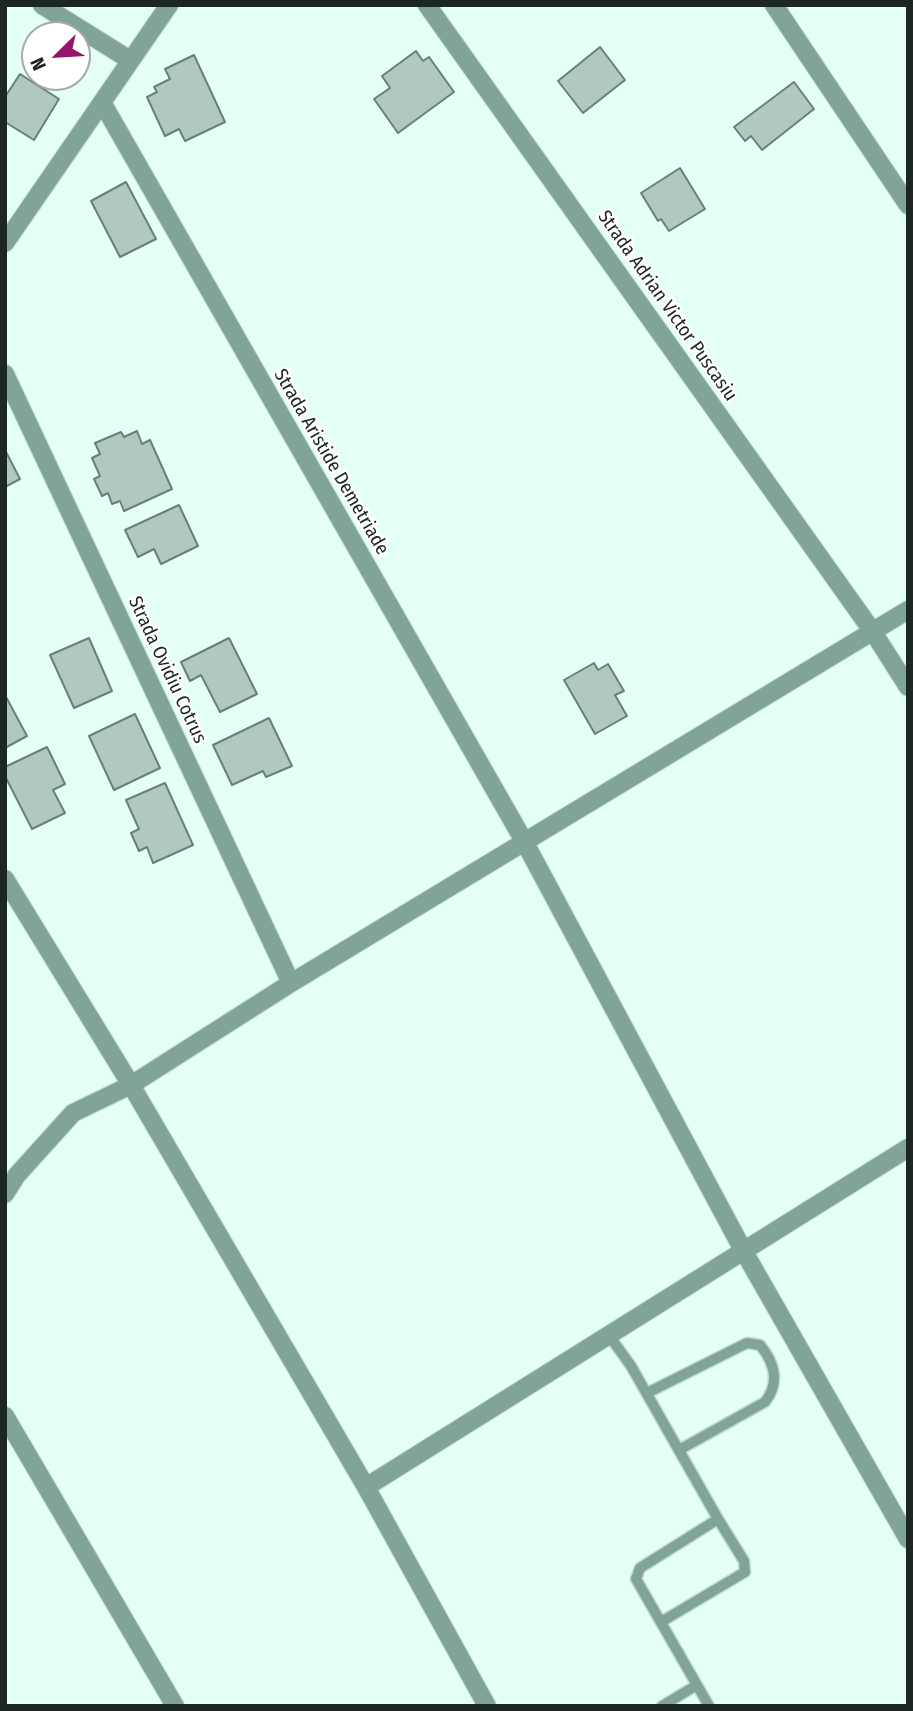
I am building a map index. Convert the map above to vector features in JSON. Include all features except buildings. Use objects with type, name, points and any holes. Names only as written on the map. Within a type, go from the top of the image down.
[{"type":"street","points":[[42,5],[130,60]]},
{"type":"street","points":[[5,243],[169,5]]},
{"type":"street","name":"Strada Adrian Victor Puscasiu","points":[[427,5],[873,632],[908,687]]},
{"type":"street","points":[[774,5],[908,205]]},
{"type":"street","name":"Strada Aristide Demetriade","points":[[103,104],[524,841],[743,1250],[908,1539]]},
{"type":"street","name":"Strada Ovidiu Cotrus","points":[[5,374],[291,983]]},
{"type":"street","points":[[5,1194],[17,1175],[73,1113],[131,1085],[291,983],[908,610]]},
{"type":"street","points":[[5,879],[131,1085],[366,1487],[487,1706]]},
{"type":"street","points":[[366,1487],[908,1148]]},
{"type":"street","points":[[5,1416],[175,1706]]},
{"type":"lane","points":[[608,1334],[647,1393],[744,1561],[745,1572],[661,1622]]},
{"type":"lane","points":[[647,1393],[747,1343],[760,1345],[768,1355],[775,1383],[774,1391],[765,1402],[679,1450]]},
{"type":"lane","points":[[709,1706],[636,1579],[640,1568],[718,1519]]},
{"type":"lane","points":[[662,1706],[697,1685]]}]
